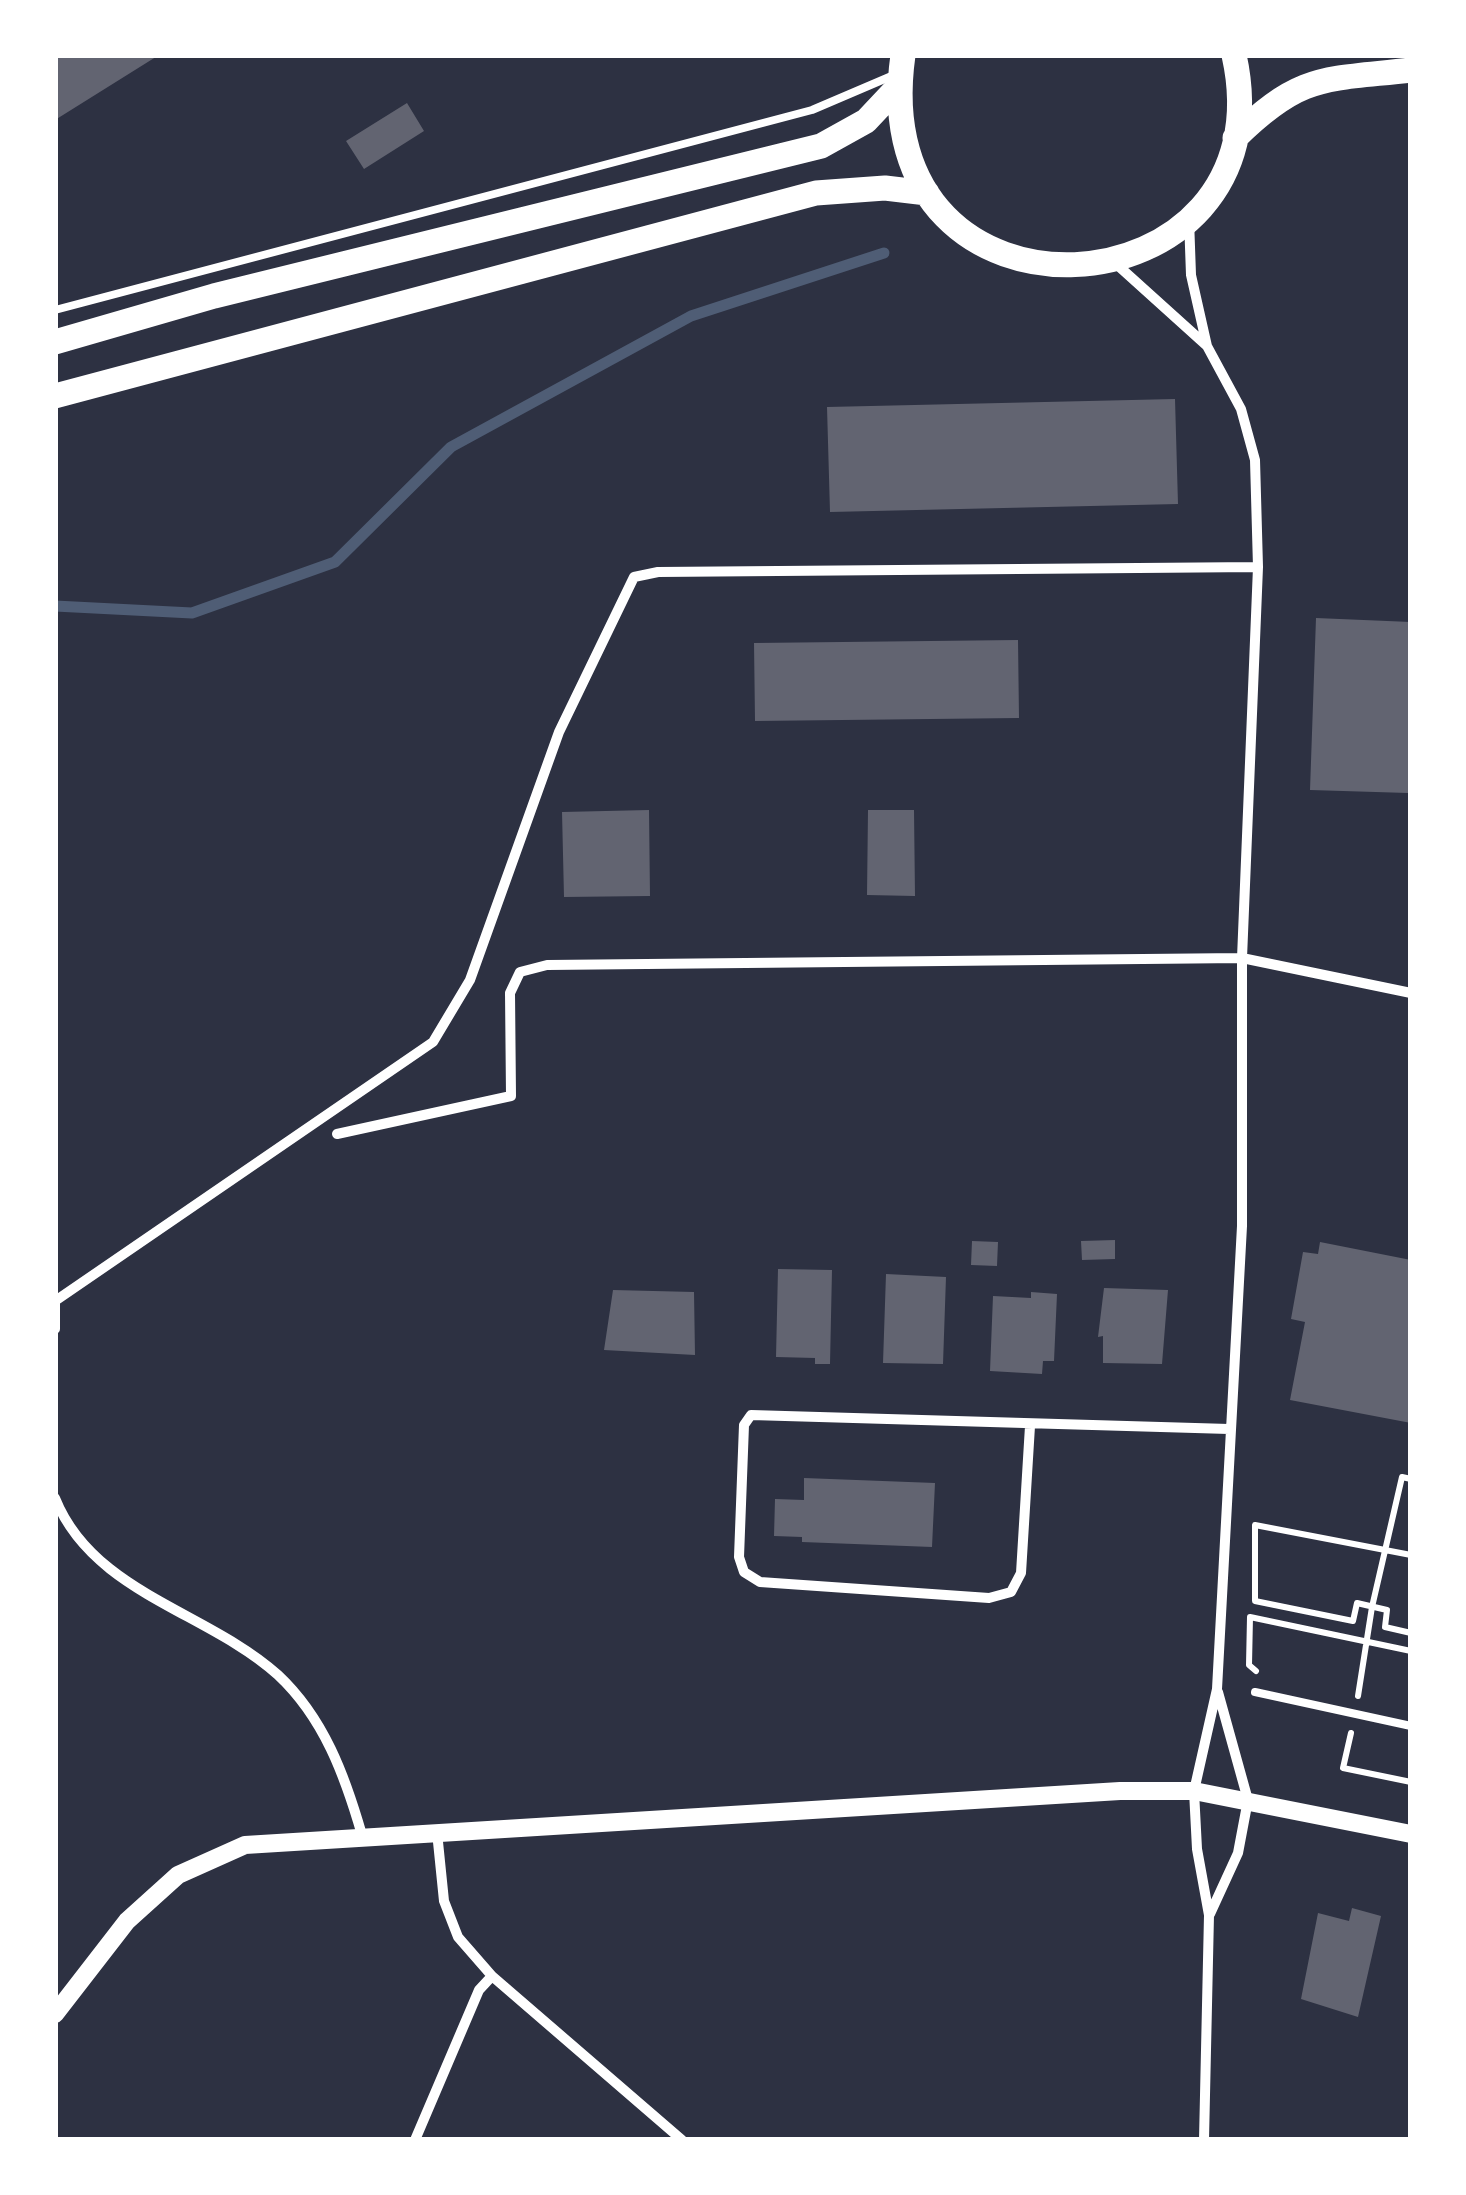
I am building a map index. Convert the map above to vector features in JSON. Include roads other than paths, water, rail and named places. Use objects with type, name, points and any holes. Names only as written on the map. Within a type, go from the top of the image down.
[{"type":"main road","points":[[900,71],[904,143],[928,193],[962,230],[1004,255],[1053,267],[1114,262],[1160,242],[1189,219],[1218,182],[1235,138],[1240,107],[1234,55]]},
{"type":"main road","points":[[1235,138],[1270,103],[1309,82],[1411,70]]},
{"type":"main road","points":[[55,342],[214,296],[821,146],[866,122],[900,71]]},
{"type":"main road","points":[[55,396],[816,193],[871,188],[928,193]]},
{"type":"street","points":[[1189,219],[1191,275],[1207,346],[1241,408],[1255,460],[1258,567],[1242,958],[1242,1226],[1217,1689],[1194,1791],[1197,1849],[1209,1914],[1204,2140]]},
{"type":"street","points":[[1114,262],[1207,346]]},
{"type":"street","points":[[55,1330],[56,1298],[433,1042],[470,980],[558,732],[634,577],[658,572],[1258,567]]},
{"type":"street","points":[[337,1134],[511,1096],[510,993],[520,972],[547,965],[1242,958],[1411,993]]},
{"type":"street","points":[[1030,1426],[1022,1573],[1011,1592],[990,1598],[760,1582],[744,1572],[739,1557],[744,1425],[751,1415],[1229,1429]]},
{"type":"street","points":[[55,1498],[63,1517],[100,1562],[140,1592],[207,1625],[277,1675],[316,1718],[347,1783],[362,1835]]},
{"type":"street","points":[[1209,1914],[1238,1853],[1248,1800],[1217,1689]]},
{"type":"street","points":[[55,2014],[127,1921],[178,1875],[245,1845],[1120,1790],[1194,1791],[1411,1834]]},
{"type":"street","points":[[437,1832],[444,1901],[458,1937],[492,1976],[682,2140]]},
{"type":"street","points":[[415,2140],[480,1990],[492,1976]]},
{"type":"lane","points":[[55,310],[794,115],[900,71]]},
{"type":"lane","points":[[1254,1692],[1411,1726]]},
{"type":"waterway","points":[[55,606],[192,613],[335,562],[451,447],[691,316],[884,253]]}]
